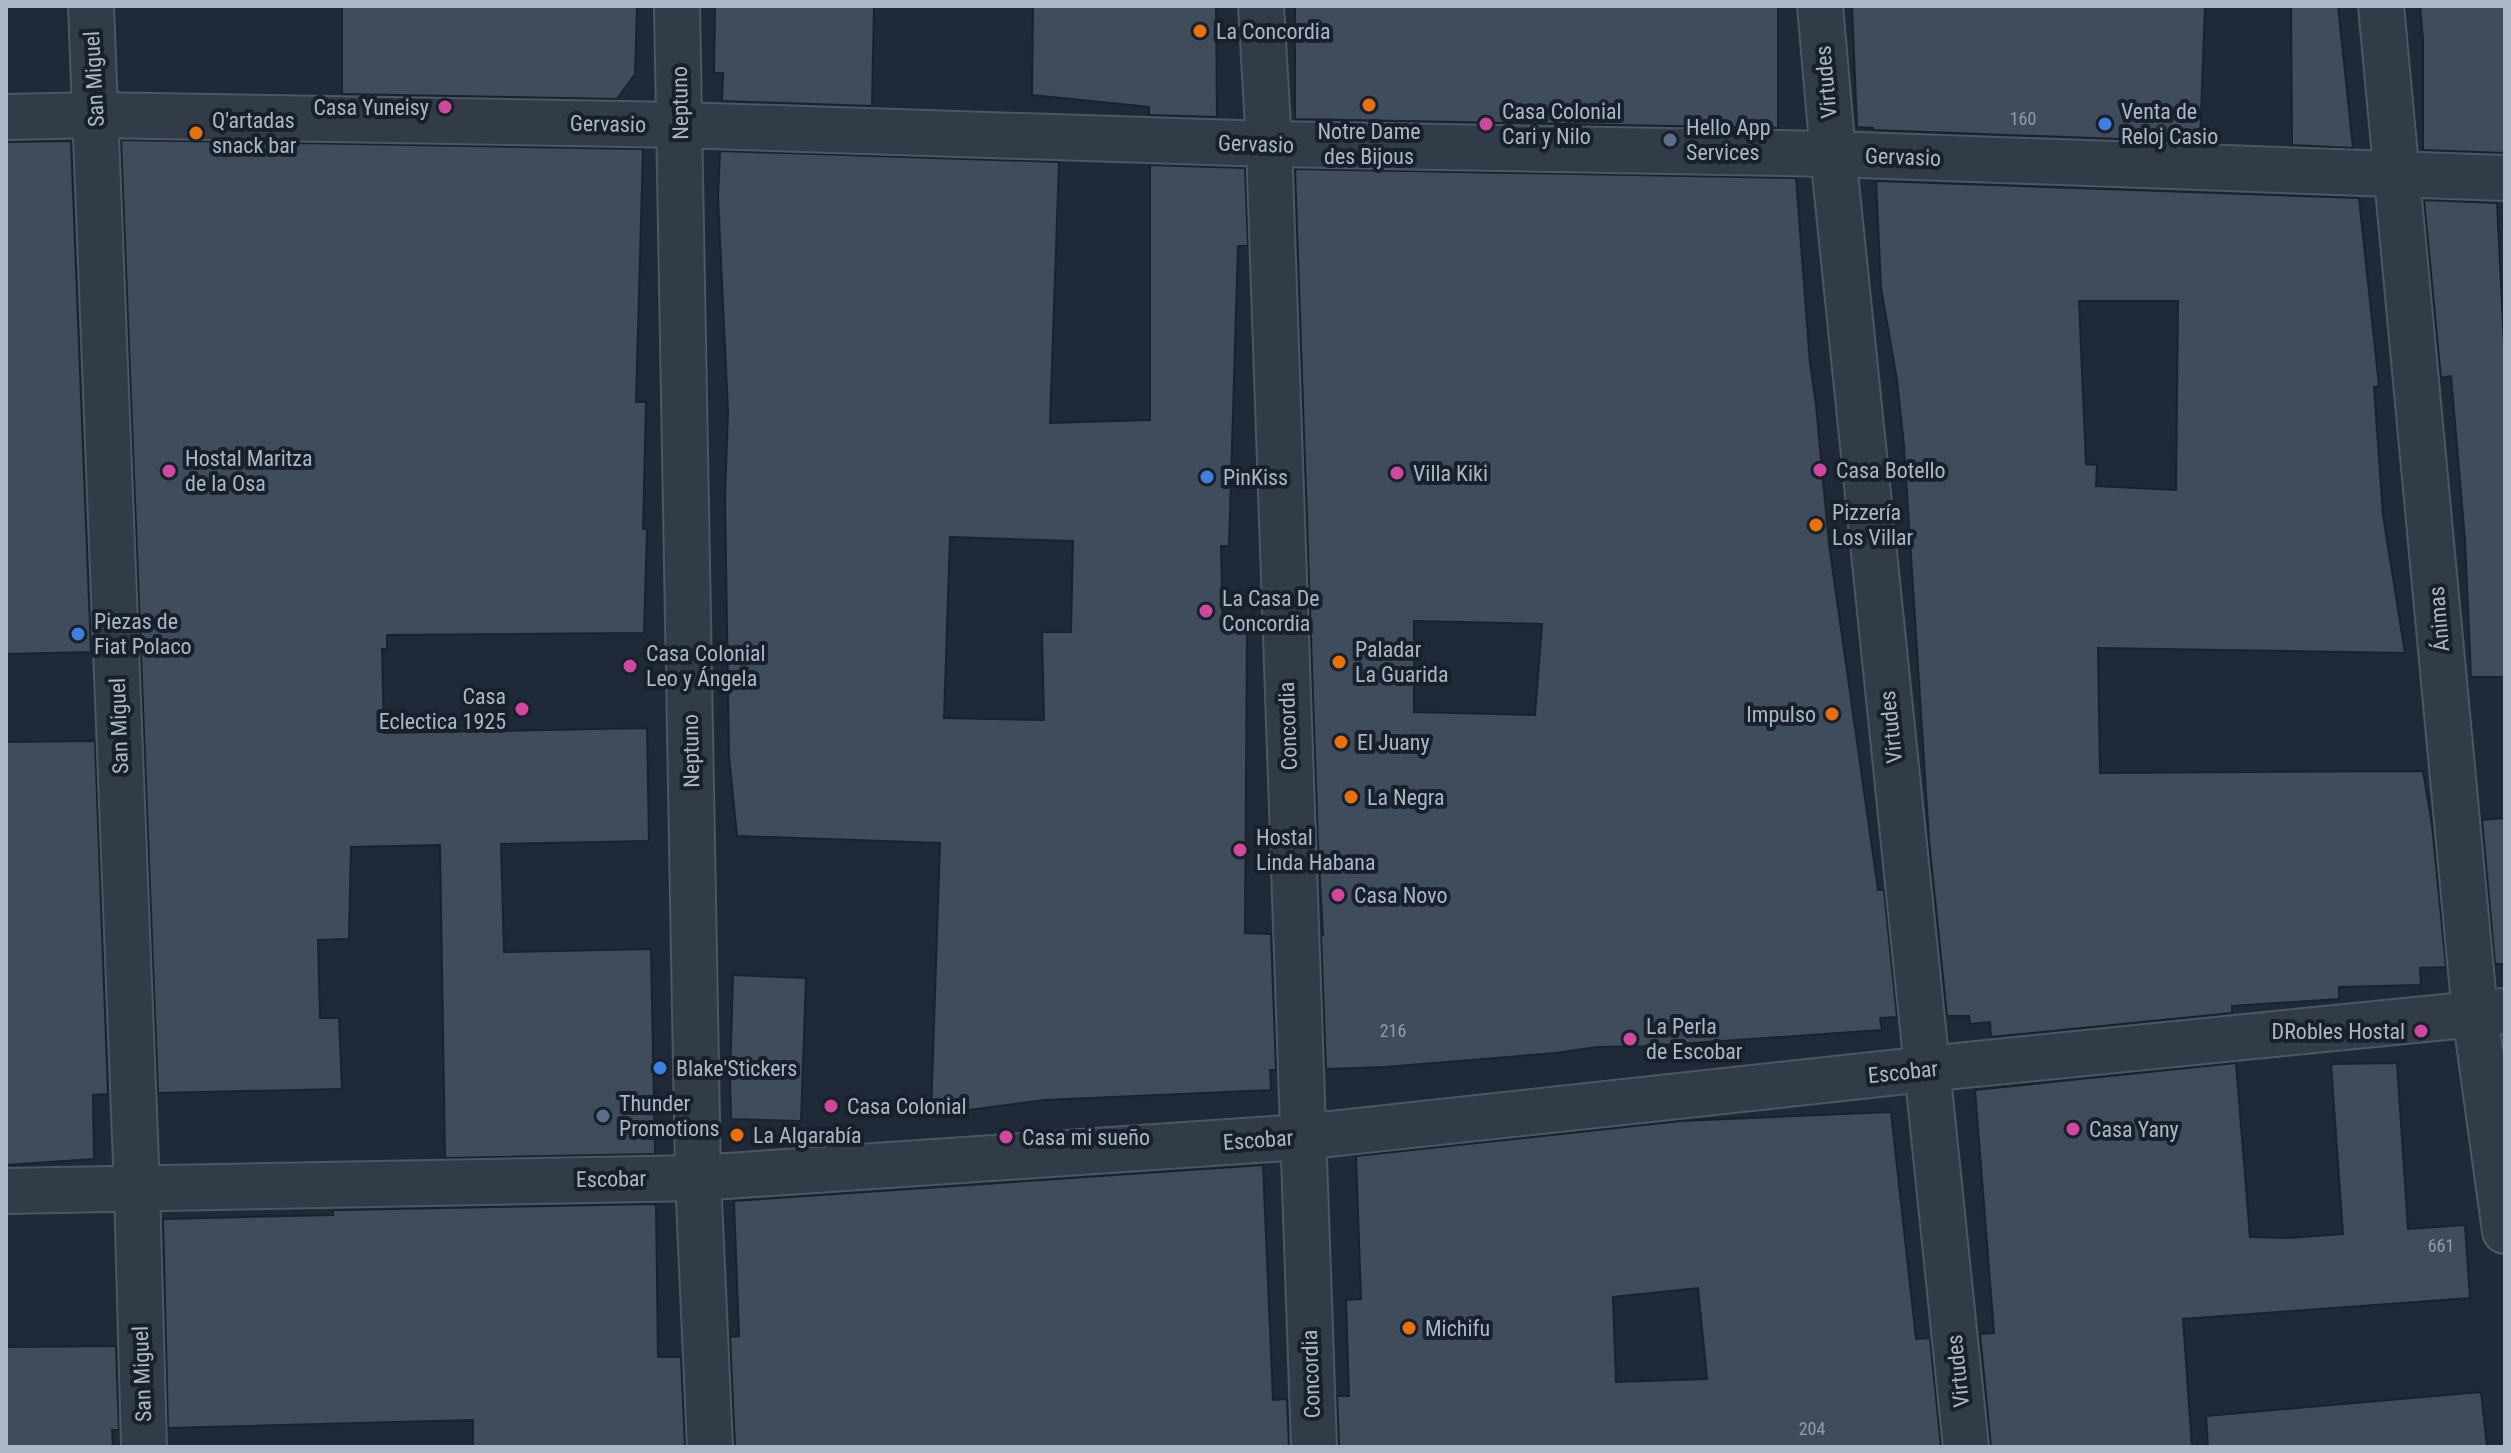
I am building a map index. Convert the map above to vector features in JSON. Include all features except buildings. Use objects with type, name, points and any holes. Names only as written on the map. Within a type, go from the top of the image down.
[{"type":"street","name":"San Miguel","points":[[91,6],[137,1189],[144,1447]]},
{"type":"street","name":"Neptuno","points":[[677,6],[698,1178],[710,1447]]},
{"type":"street","name":"Concordia","points":[[1261,6],[1269,144],[1314,1447]]},
{"type":"street","name":"Virtudes","points":[[1820,6],[1966,1447]]},
{"type":"street","name":"Ánimas","points":[[2381,6],[2490,1012],[2505,1231]]},
{"type":"street","name":"Gervasio","points":[[6,117],[96,115],[681,125],[1269,144],[1833,154],[2505,178]]},
{"type":"street","name":"Escobar","points":[[6,1191],[698,1178],[1302,1137],[2490,1012]]},
{"type":"place","name":"La Concordia","points":[[1200,31]]},
{"type":"place","name":"Notre Dame des Bijous","points":[[1369,105]]},
{"type":"place","name":"Casa Yuneisy","points":[[445,107]]},
{"type":"place","name":"Casa Colonial Cari y Nilo","points":[[1486,124]]},
{"type":"place","name":"Venta de Reloj Casio","points":[[2105,124]]},
{"type":"place","name":"Q'artadas snack bar","points":[[196,133]]},
{"type":"place","name":"Hello App Services","points":[[1670,140]]},
{"type":"place","name":"Casa Botello","points":[[1820,470]]},
{"type":"place","name":"Hostal Maritza de la Osa","points":[[169,471]]},
{"type":"place","name":"Villa Kiki","points":[[1397,473]]},
{"type":"place","name":"PinKiss","points":[[1207,477]]},
{"type":"place","name":"Pizzería Los Villar","points":[[1816,525]]},
{"type":"place","name":"La Casa De Concordia","points":[[1206,611]]},
{"type":"place","name":"Piezas de Fiat Polaco","points":[[78,634]]},
{"type":"place","name":"Paladar La Guarida","points":[[1339,662]]},
{"type":"place","name":"Casa Colonial Leo y Ángela","points":[[630,666]]},
{"type":"place","name":"Casa Eclectica 1925","points":[[522,709]]},
{"type":"place","name":"Impulso","points":[[1832,714]]},
{"type":"place","name":"El Juany","points":[[1341,742]]},
{"type":"place","name":"La Negra","points":[[1351,797]]},
{"type":"place","name":"Hostal Linda Habana","points":[[1240,850]]},
{"type":"place","name":"Casa Novo","points":[[1338,895]]},
{"type":"place","name":"DRobles Hostal","points":[[2421,1031]]},
{"type":"place","name":"La Perla de Escobar","points":[[1630,1039]]},
{"type":"place","name":"Blake'Stickers","points":[[660,1068]]},
{"type":"place","name":"Casa Colonial","points":[[831,1106]]},
{"type":"place","name":"Thunder Promotions","points":[[603,1116]]},
{"type":"place","name":"Casa Yany","points":[[2073,1129]]},
{"type":"place","name":"La Algarabía","points":[[737,1135]]},
{"type":"place","name":"Casa mi sueño","points":[[1006,1137]]},
{"type":"place","name":"Michifu","points":[[1409,1328]]}]
